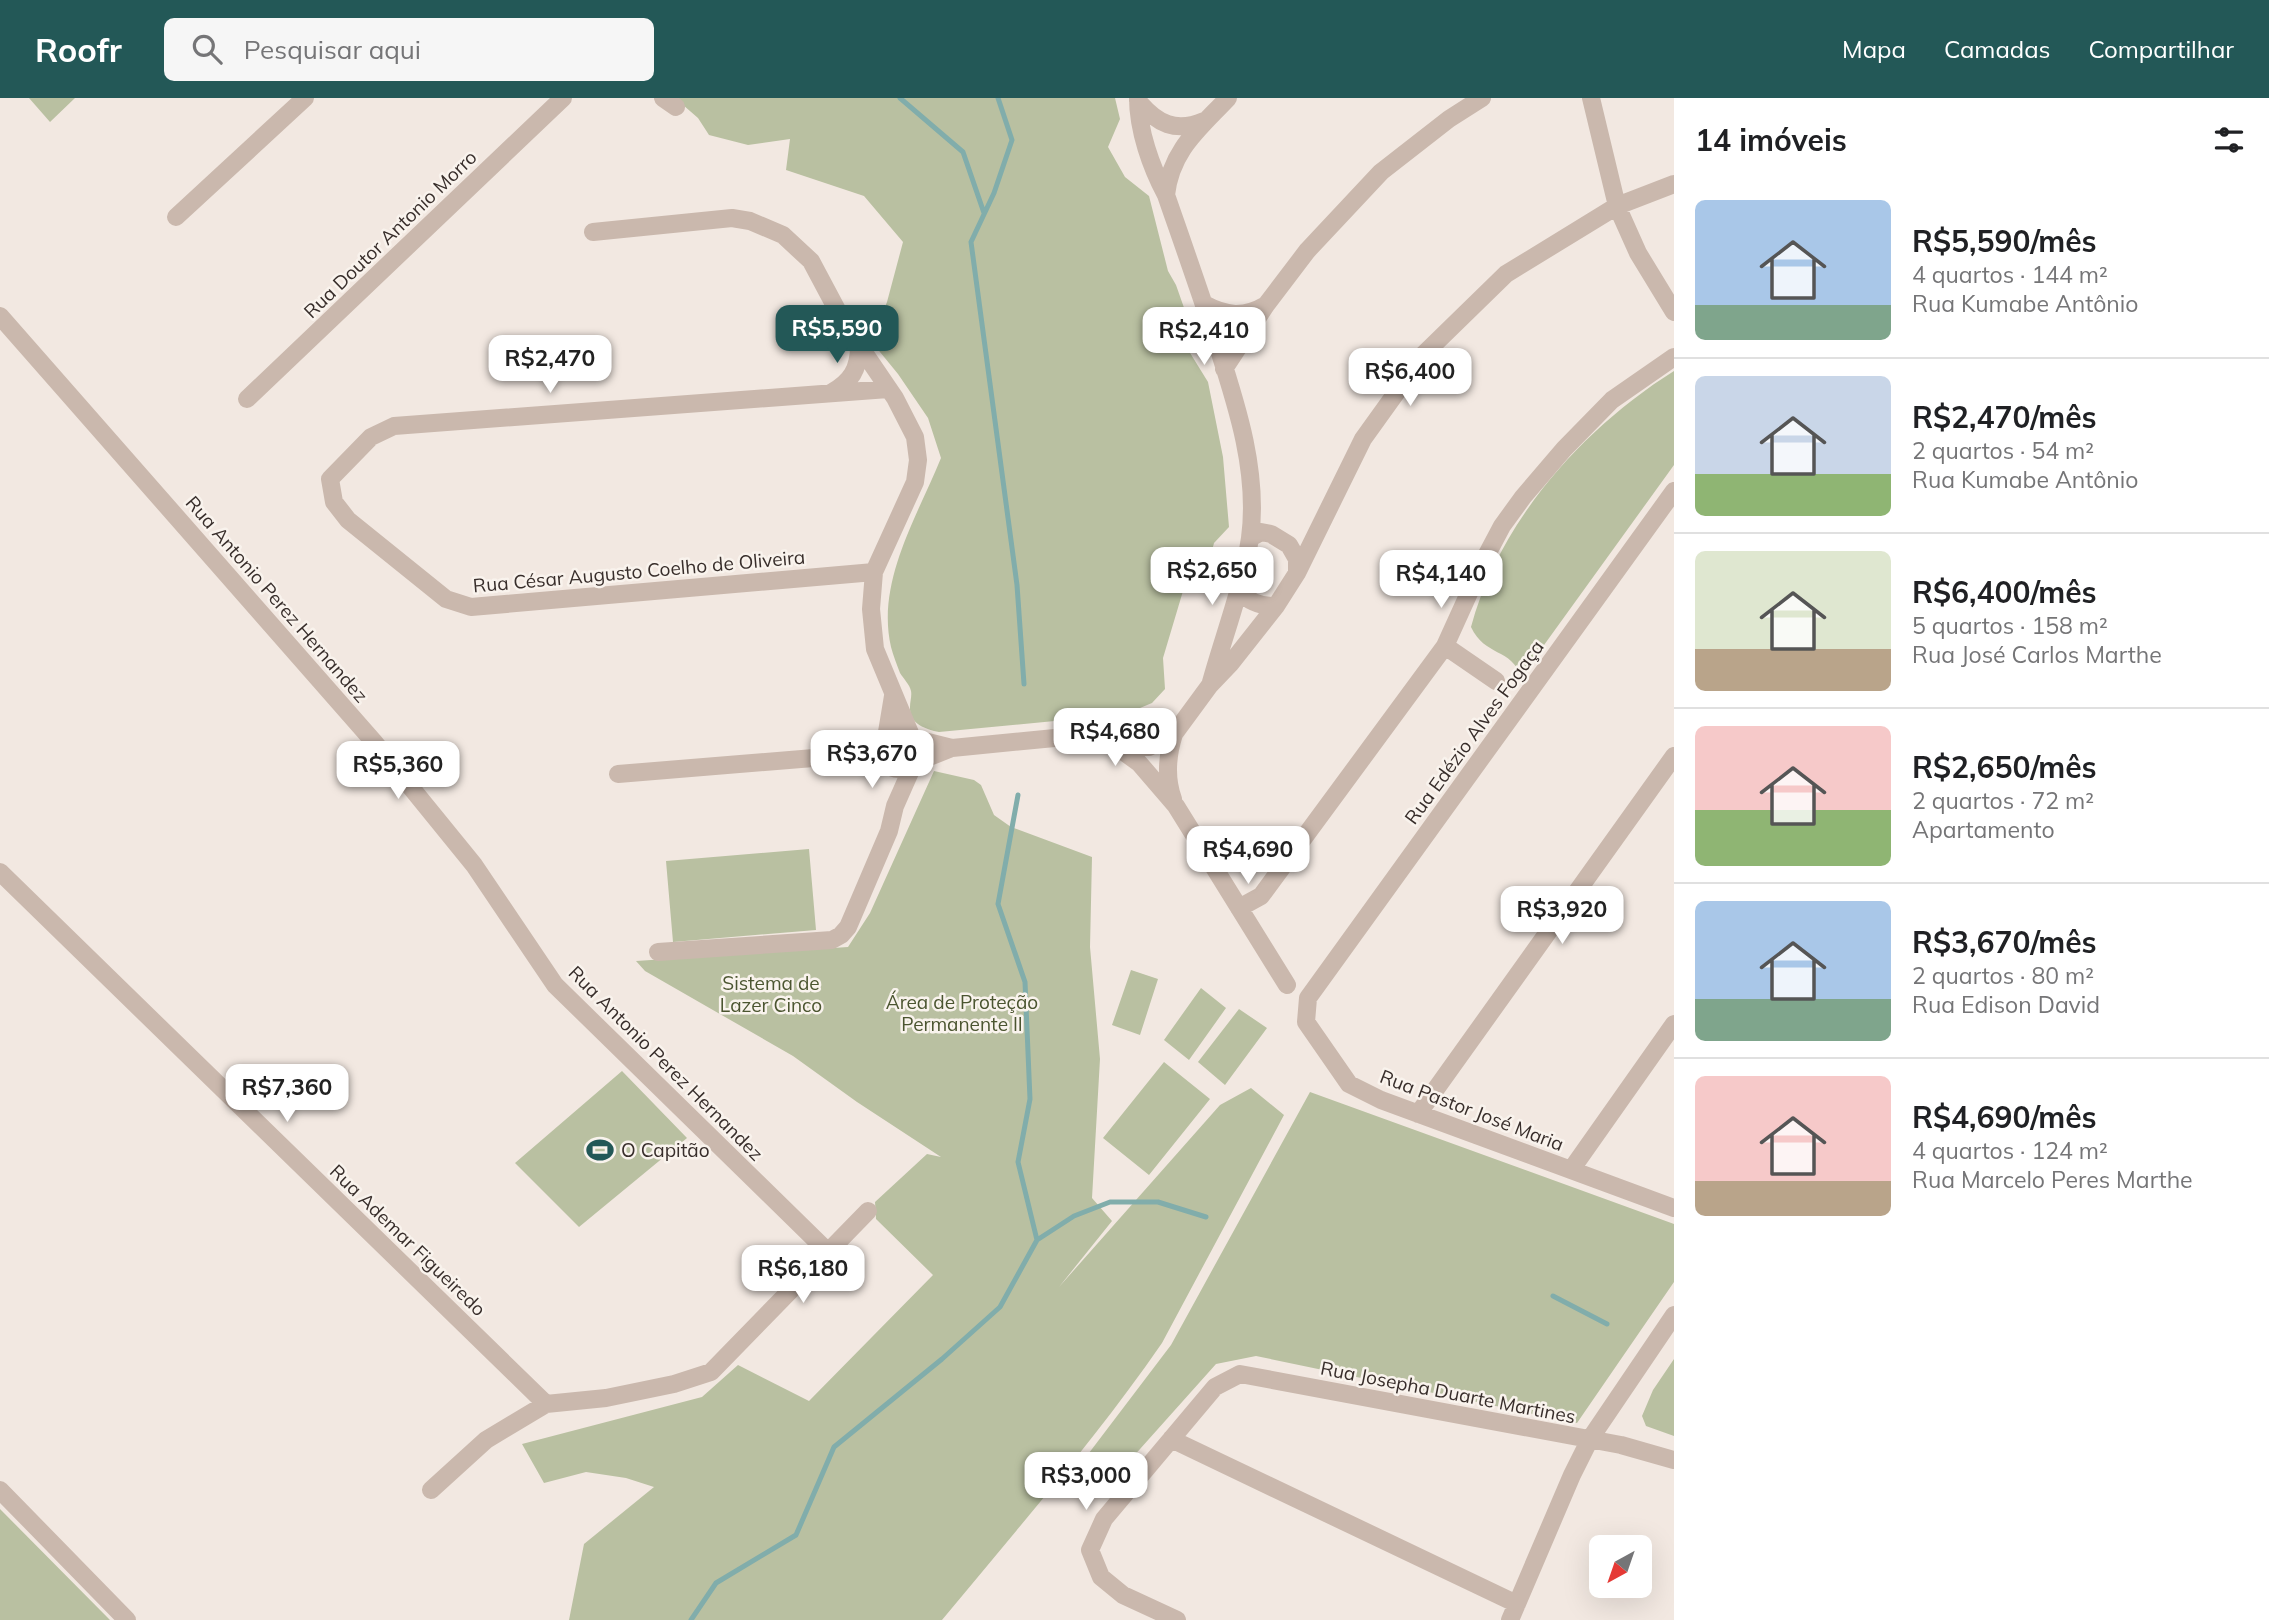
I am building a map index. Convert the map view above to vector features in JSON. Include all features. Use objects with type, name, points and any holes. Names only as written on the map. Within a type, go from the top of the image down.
[{"type":"street","points":[[176,217],[305,98]]},
{"type":"street","name":"Rua Doutor Antonio Morro","points":[[247,399],[563,98]]},
{"type":"street","points":[[1166,195],[1168,176],[1183,146],[1228,98]]},
{"type":"street","points":[[1224,369],[1266,305],[1307,251],[1381,172],[1449,119],[1482,98]]},
{"type":"street","points":[[1591,98],[1618,206],[1637,253],[1674,312]]},
{"type":"street","points":[[1138,100],[1149,115],[1171,127],[1184,128],[1207,121]]},
{"type":"street","points":[[1138,100],[1139,123],[1203,304],[1242,429],[1250,482],[1250,538],[1210,685]]},
{"type":"street","points":[[1176,806],[1169,788],[1167,769],[1174,734],[1210,685],[1276,606],[1297,573],[1363,439],[1424,354],[1506,274],[1618,206],[1674,184]]},
{"type":"street","points":[[593,232],[733,218],[766,226],[783,235],[811,261],[859,346],[888,389],[915,437],[918,460],[915,482],[907,504],[874,572],[871,609],[875,649],[917,751],[895,806],[889,831],[848,927],[832,940],[658,952]]},
{"type":"street","points":[[1203,304],[1233,315],[1251,313],[1266,305]]},
{"type":"street","name":"Rua Antonio Perez Hernandez","points":[[0,316],[374,742],[474,865],[555,985],[828,1252]]},
{"type":"street","points":[[831,393],[853,377],[859,361],[859,346]]},
{"type":"street","points":[[1239,908],[1261,896],[1446,646],[1484,560],[1502,526],[1523,497],[1564,449],[1612,400],[1674,357]]},
{"type":"street","points":[[831,393],[888,389]]},
{"type":"street","name":"Rua César Augusto Coelho de Oliveira","points":[[831,393],[394,426],[372,437],[362,446],[330,479],[330,488],[334,502],[348,520],[446,599],[471,607],[874,572]]},
{"type":"street","name":"Rua Edézio Alves Fogaça","points":[[1308,998],[1674,491]]},
{"type":"street","points":[[1250,538],[1261,533],[1270,534],[1289,545],[1297,559],[1297,573]]},
{"type":"street","points":[[1237,590],[1252,602],[1276,606]]},
{"type":"street","points":[[1446,646],[1496,681]]},
{"type":"street","points":[[893,696],[886,738],[880,751],[887,766],[895,806]]},
{"type":"street","points":[[618,774],[850,755],[899,733],[952,748]]},
{"type":"street","points":[[1142,766],[1139,756],[1149,747],[1174,734]]},
{"type":"street","points":[[850,755],[893,769],[904,769],[914,762],[952,748],[1065,737],[1127,747],[1149,747]]},
{"type":"street","points":[[1108,743],[1142,766],[1176,806],[1287,985]]},
{"type":"street","points":[[1418,1114],[1674,756]]},
{"type":"street","name":"Rua Ademar Figueiredo","points":[[0,872],[546,1404]]},
{"type":"street","name":"Rua Pastor José Maria","points":[[1308,998],[1306,1022],[1349,1084],[1381,1100],[1674,1208]]},
{"type":"street","points":[[1571,1170],[1674,1024]]},
{"type":"street","points":[[431,1490],[486,1440],[546,1404],[620,1395],[674,1384],[711,1372],[868,1210]]},
{"type":"street","points":[[1177,1620],[1123,1595],[1101,1577],[1090,1549],[1104,1519],[1171,1439],[1514,1612],[1590,1439],[1674,1315]]},
{"type":"street","name":"Rua Josepha Duarte Martines","points":[[1171,1439],[1215,1387],[1240,1374],[1621,1445],[1674,1460]]},
{"type":"street","points":[[0,1490],[127,1620]]},
{"type":"green space","points":[[29,98],[75,98],[50,122]]},
{"type":"green space","points":[[675,98],[1115,98],[1120,119],[1108,147],[1125,177],[1149,196],[1168,271],[1189,322],[1187,348],[1208,382],[1223,457],[1229,527],[1214,543],[1205,578],[1183,591],[1163,658],[1165,689],[1152,703],[1116,718],[939,732],[915,722],[910,713],[910,689],[900,673],[891,647],[889,598],[901,550],[941,458],[928,418],[871,341],[887,302],[903,242],[864,196],[786,170],[790,139],[748,145],[709,135],[698,118]]},
{"type":"green space","points":[[1674,371],[1674,465],[1521,677],[1511,661],[1483,643],[1471,627],[1484,588],[1502,551],[1549,481],[1577,449],[1640,394]]},
{"type":"green space","points":[[934,771],[974,780],[981,785],[994,815],[1011,827],[1092,857],[1090,947],[1100,1059],[1092,1198],[1112,1221],[1059,1287],[1220,1105],[1251,1088],[1284,1115],[1162,1343],[1083,1449],[942,1620],[569,1620],[584,1544],[654,1487],[626,1478],[586,1472],[544,1483],[522,1444],[702,1397],[738,1365],[809,1401],[933,1275],[876,1219],[875,1202],[927,1154],[941,1157],[793,1056],[645,971],[636,961],[848,947],[870,913]]},
{"type":"green space","points":[[809,849],[816,930],[673,942],[666,861]]},
{"type":"green space","points":[[1131,970],[1158,979],[1140,1035],[1112,1025]]},
{"type":"green space","points":[[1201,988],[1226,1008],[1189,1060],[1164,1040]]},
{"type":"green space","points":[[1239,1009],[1267,1028],[1225,1085],[1198,1062]]},
{"type":"green space","points":[[1164,1062],[1210,1099],[1149,1175],[1103,1138]]},
{"type":"green space","name":"O Capitão","points":[[622,1071],[687,1138],[579,1227],[515,1163]]},
{"type":"green space","points":[[1310,1092],[1674,1224],[1674,1282],[1577,1423],[1256,1356],[1216,1364],[1098,1496],[1070,1478],[1171,1345]]},
{"type":"green space","points":[[1674,1359],[1674,1436],[1646,1426],[1642,1416],[1653,1390]]},
{"type":"green space","points":[[0,1509],[110,1620],[0,1620]]},
{"type":"waterway","points":[[900,98],[963,152],[984,213]]},
{"type":"waterway","points":[[998,98],[1012,140],[994,193],[971,242],[1017,585],[1024,684]]},
{"type":"waterway","points":[[691,1620],[716,1583],[796,1535],[834,1447],[942,1359],[1000,1307],[1037,1240],[1018,1162],[1030,1099],[1025,982],[998,904],[1018,795]]},
{"type":"waterway","points":[[1037,1240],[1074,1216],[1110,1202],[1158,1202],[1206,1217]]},
{"type":"waterway","points":[[1553,1296],[1607,1324]]},
{"type":"place","name":"O Capitão","points":[[600,1150]]},
{"type":"park label","name":"Sistema de Lazer Cinco","points":[[771,994]]},
{"type":"park label","name":"Área de Proteção Permanente II","points":[[962,1013]]}]
